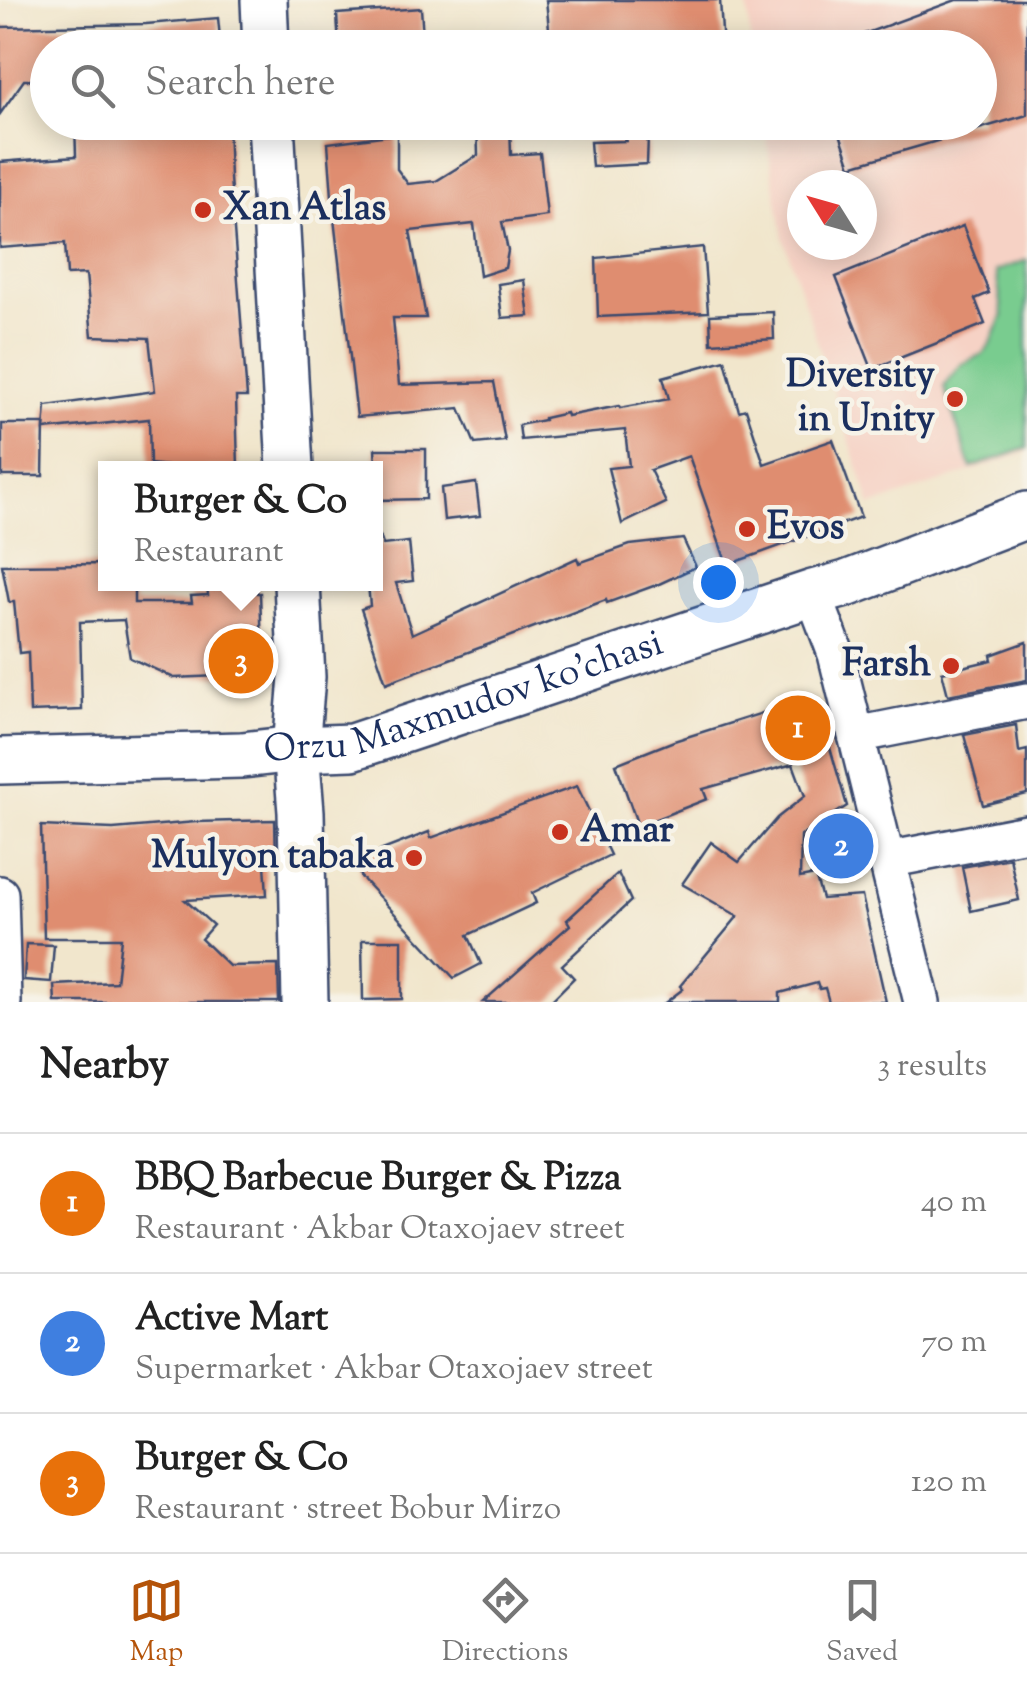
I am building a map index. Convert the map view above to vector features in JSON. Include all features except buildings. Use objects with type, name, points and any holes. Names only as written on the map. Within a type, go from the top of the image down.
[{"type":"main road","points":[[264,0],[265,30]]},
{"type":"main road","points":[[271,140],[290,461]]},
{"type":"main road","name":"Orzu Maxmudov ko'chasi","points":[[0,761],[242,755],[352,747],[846,584],[1027,515]]},
{"type":"main road","points":[[297,591],[302,678],[296,749],[305,1002]]},
{"type":"street","points":[[814,592],[836,654],[922,1002]]},
{"type":"street","points":[[856,735],[1027,701]]},
{"type":"street","points":[[887,860],[1027,833]]},
{"type":"street","points":[[0,894],[2,989]]},
{"type":"shaded area","points":[[747,0],[1027,0],[1027,452],[871,506],[791,260],[877,260],[877,170],[787,170],[787,249],[767,140],[997,140],[997,30],[750,30]]},
{"type":"green space","points":[[1027,260],[1027,448],[971,468],[944,387],[961,365],[984,353],[991,343],[1003,315],[996,271]]},
{"type":"place","name":"Xan Atlas","points":[[203,210]]},
{"type":"place","name":"Diversity in Unity","points":[[955,399]]},
{"type":"place","name":"Evos","points":[[747,529]]},
{"type":"place","name":"Burger & Co","points":[[241,661]]},
{"type":"place","name":"Farsh","points":[[951,666]]},
{"type":"place","name":"BBQ Barbecue Burger & Pizza","points":[[798,728]]},
{"type":"place","name":"Amar","points":[[560,832]]},
{"type":"place","name":"Active Mart","points":[[841,846]]},
{"type":"place","name":"Mulyon tabaka","points":[[414,858]]}]
